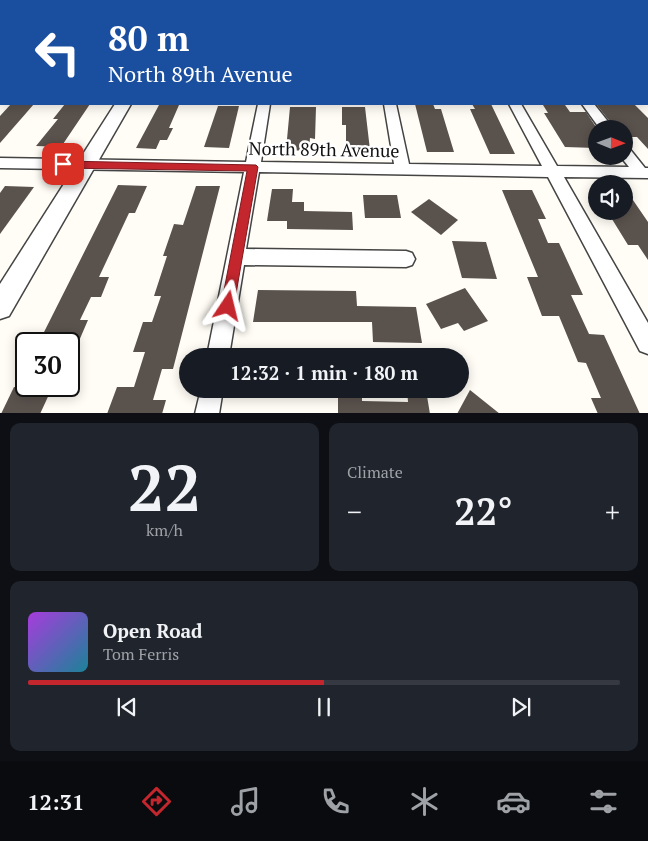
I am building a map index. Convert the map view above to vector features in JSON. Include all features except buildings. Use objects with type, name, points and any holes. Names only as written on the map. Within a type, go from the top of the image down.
[{"type":"street","points":[[0,307],[122,105]]},
{"type":"street","points":[[219,348],[264,105]]},
{"type":"street","points":[[390,105],[403,170]]},
{"type":"street","points":[[517,105],[648,343]]},
{"type":"street","points":[[589,105],[600,120]]},
{"type":"street","points":[[633,161],[644,173]]},
{"type":"street","name":"North 89th Avenue","points":[[0,163],[644,173]]},
{"type":"street","points":[[236,257],[406,259]]},
{"type":"street","points":[[208,413],[211,398]]},
{"type":"route","points":[[63,164],[252,167],[228,306]]}]
